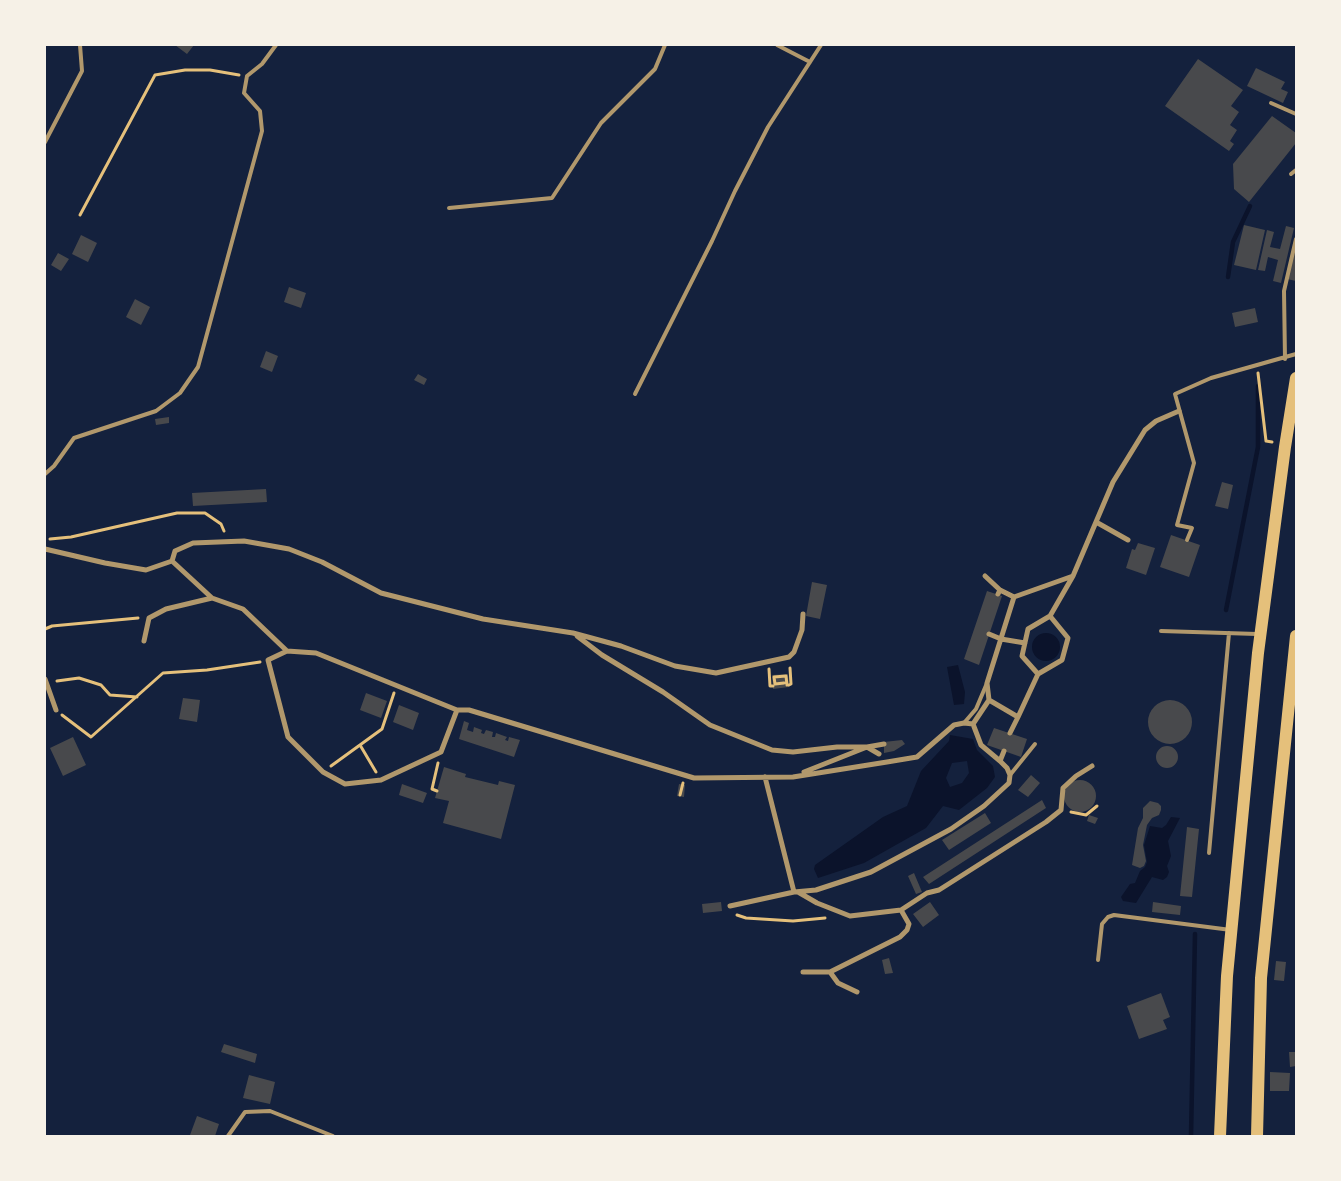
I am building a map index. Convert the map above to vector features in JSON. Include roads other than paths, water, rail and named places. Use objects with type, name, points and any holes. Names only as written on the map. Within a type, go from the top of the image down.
[{"type":"highway","points":[[1220,1136],[1231,930],[1261,634],[1296,378]]},
{"type":"highway","points":[[1257,1136],[1260,978],[1296,636]]},
{"type":"street","points":[[1038,674],[1023,656],[1028,629],[1050,616],[1073,576],[1113,482],[1145,430],[1156,421],[1179,411]]},
{"type":"street","points":[[1096,522],[1128,540]]},
{"type":"street","points":[[172,561],[175,550],[193,543],[243,541],[289,549],[322,562],[381,593],[483,619],[573,633],[621,646],[675,666],[716,673],[789,657],[794,652],[802,630],[803,614]]},
{"type":"street","points":[[45,549],[146,570],[172,561]]},
{"type":"street","points":[[172,561],[212,598],[243,609],[287,651]]},
{"type":"street","points":[[985,576],[999,592],[1014,597],[1073,576]]},
{"type":"street","points":[[974,724],[989,700],[987,682],[1014,597]]},
{"type":"street","points":[[144,641],[149,618],[166,609],[212,598]]},
{"type":"street","points":[[1010,733],[1038,674],[1062,660],[1068,638],[1050,616]]},
{"type":"street","points":[[573,633],[602,655],[663,692],[710,725],[772,750],[793,752],[884,744]]},
{"type":"street","points":[[989,634],[1001,639],[1025,643]]},
{"type":"street","points":[[457,710],[441,752],[381,780],[345,784],[323,772],[288,738],[268,660],[287,651],[316,653],[457,710],[469,710],[694,778],[793,777],[917,757],[954,724],[974,724]]},
{"type":"street","points":[[46,681],[56,710]]},
{"type":"street","points":[[989,700],[1018,717]]},
{"type":"street","points":[[730,906],[816,890],[872,872],[951,829],[984,806],[1009,783],[1010,775],[1007,768],[981,745],[974,724]]},
{"type":"street","points":[[867,747],[879,754]]},
{"type":"street","points":[[793,777],[867,747]]},
{"type":"street","points":[[1000,761],[1004,751]]},
{"type":"street","points":[[765,777],[796,892],[850,916],[901,910],[927,893],[939,890],[1046,822],[1061,810],[1063,788],[1092,766]]},
{"type":"street","points":[[803,972],[830,972],[900,937],[909,924],[901,910]]},
{"type":"street","points":[[830,972],[838,983],[857,993]]},
{"type":"lane","points":[[45,142],[82,71],[80,45]]},
{"type":"lane","points":[[45,474],[54,466],[74,438],[156,411],[180,393],[198,367],[261,131],[260,111],[244,93],[247,76],[262,64],[276,45]]},
{"type":"lane","points":[[448,208],[552,198],[601,123],[655,69],[665,45]]},
{"type":"lane","points":[[777,45],[810,62]]},
{"type":"lane","points":[[635,394],[768,127],[821,45]]},
{"type":"lane","points":[[1271,103],[1296,114]]},
{"type":"lane","points":[[1291,174],[1296,170]]},
{"type":"lane","points":[[1285,359],[1284,291],[1296,239]]},
{"type":"lane","points":[[1187,540],[1192,528],[1178,525],[1194,463],[1175,394],[1212,378],[1296,354]]},
{"type":"lane","points":[[1161,632],[1261,634]]},
{"type":"lane","points":[[1209,852],[1229,633]]},
{"type":"lane","points":[[964,723],[976,709],[987,682]]},
{"type":"lane","points":[[1010,775],[1035,744]]},
{"type":"lane","points":[[1098,960],[1102,924],[1108,917],[1114,915],[1231,930]]},
{"type":"lane","points":[[228,1136],[245,1112],[270,1111],[333,1136]]},
{"type":"water","points":[[1046,633],[1056,637],[1060,647],[1056,657],[1046,661],[1036,657],[1032,647],[1036,637]]},
{"type":"water","points":[[958,665],[965,692],[964,704],[954,705],[947,667]]},
{"type":"water","points":[[950,735],[973,739],[977,750],[993,766],[995,777],[987,788],[959,810],[943,806],[926,828],[864,863],[818,878],[814,869],[815,865],[883,817],[907,806],[921,771],[949,741]],"holes":[[[967,761],[969,773],[962,783],[950,787],[946,778],[952,763]]]},
{"type":"water","points":[[1171,817],[1180,818],[1168,841],[1171,856],[1167,866],[1169,872],[1167,877],[1163,880],[1152,877],[1136,903],[1123,901],[1121,897],[1130,884],[1135,883],[1147,862],[1144,845],[1150,826],[1162,828]]},
{"type":"waterway","points":[[1228,277],[1233,242],[1250,206]]},
{"type":"waterway","points":[[1226,610],[1258,447],[1258,386]]},
{"type":"waterway","points":[[1191,1136],[1195,934]]}]
